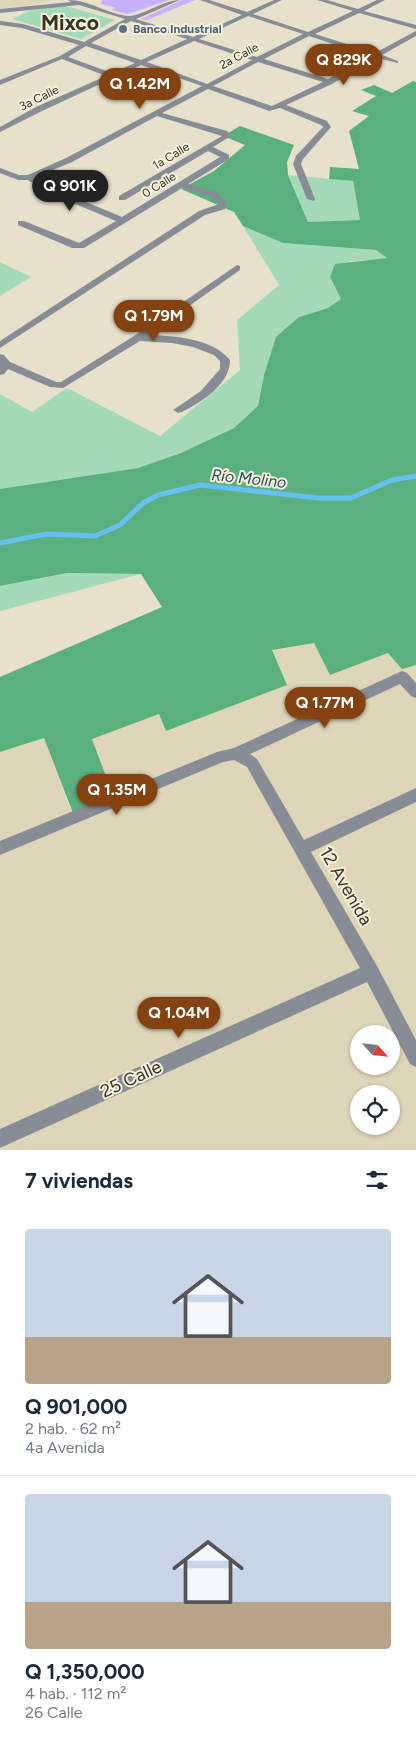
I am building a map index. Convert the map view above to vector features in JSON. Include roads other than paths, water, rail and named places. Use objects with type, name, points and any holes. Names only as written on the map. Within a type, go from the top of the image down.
[{"type":"street","points":[[51,4],[59,0]]},
{"type":"street","points":[[70,0],[132,18],[329,82]]},
{"type":"street","points":[[86,5],[97,0]]},
{"type":"street","points":[[0,83],[62,57],[132,18],[177,0]]},
{"type":"street","points":[[203,0],[396,62]]},
{"type":"street","name":"3a Calle","points":[[0,130],[39,109],[279,0]]},
{"type":"street","points":[[320,0],[416,27]]},
{"type":"street","name":"2a Calle","points":[[30,177],[69,160],[158,114],[204,86],[382,0]]},
{"type":"street","points":[[0,11],[51,4],[78,3]]},
{"type":"street","points":[[0,23],[28,27],[142,62],[267,108],[281,106],[329,82],[416,33]]},
{"type":"street","points":[[62,57],[112,76]]},
{"type":"street","points":[[281,106],[324,123],[327,127],[299,158],[297,164],[311,199]]},
{"type":"street","name":"1a Calle","points":[[122,198],[228,136],[224,133],[158,114]]},
{"type":"street","name":"0 Calle","points":[[20,223],[78,247],[124,221],[226,157],[207,147]]},
{"type":"street","points":[[0,170],[18,178],[30,177],[48,190],[124,221]]},
{"type":"street","points":[[0,345],[202,213],[222,208],[223,204],[215,195],[182,185]]},
{"type":"street","points":[[2,364],[54,385],[63,385],[138,338],[237,268]]},
{"type":"street","points":[[138,338],[159,339],[199,346],[215,351],[225,360],[226,369],[215,383],[203,394],[178,410]]},
{"type":"street","points":[[0,848],[229,755],[402,677],[416,692]]},
{"type":"street","name":"12 Avenida","points":[[229,755],[252,763],[371,972],[416,1058]]},
{"type":"street","points":[[302,849],[416,795]]},
{"type":"street","name":"25 Calle","points":[[0,1139],[371,972]]},
{"type":"waterway","name":"Río Molino","points":[[0,543],[46,534],[95,536],[120,525],[143,503],[158,495],[200,485],[318,498],[351,498],[392,480],[416,476]]},
{"type":"place","name":"Banco Industrial","points":[[123,29]]},
{"type":"district","name":"Mixco","points":[[70,23]]}]
